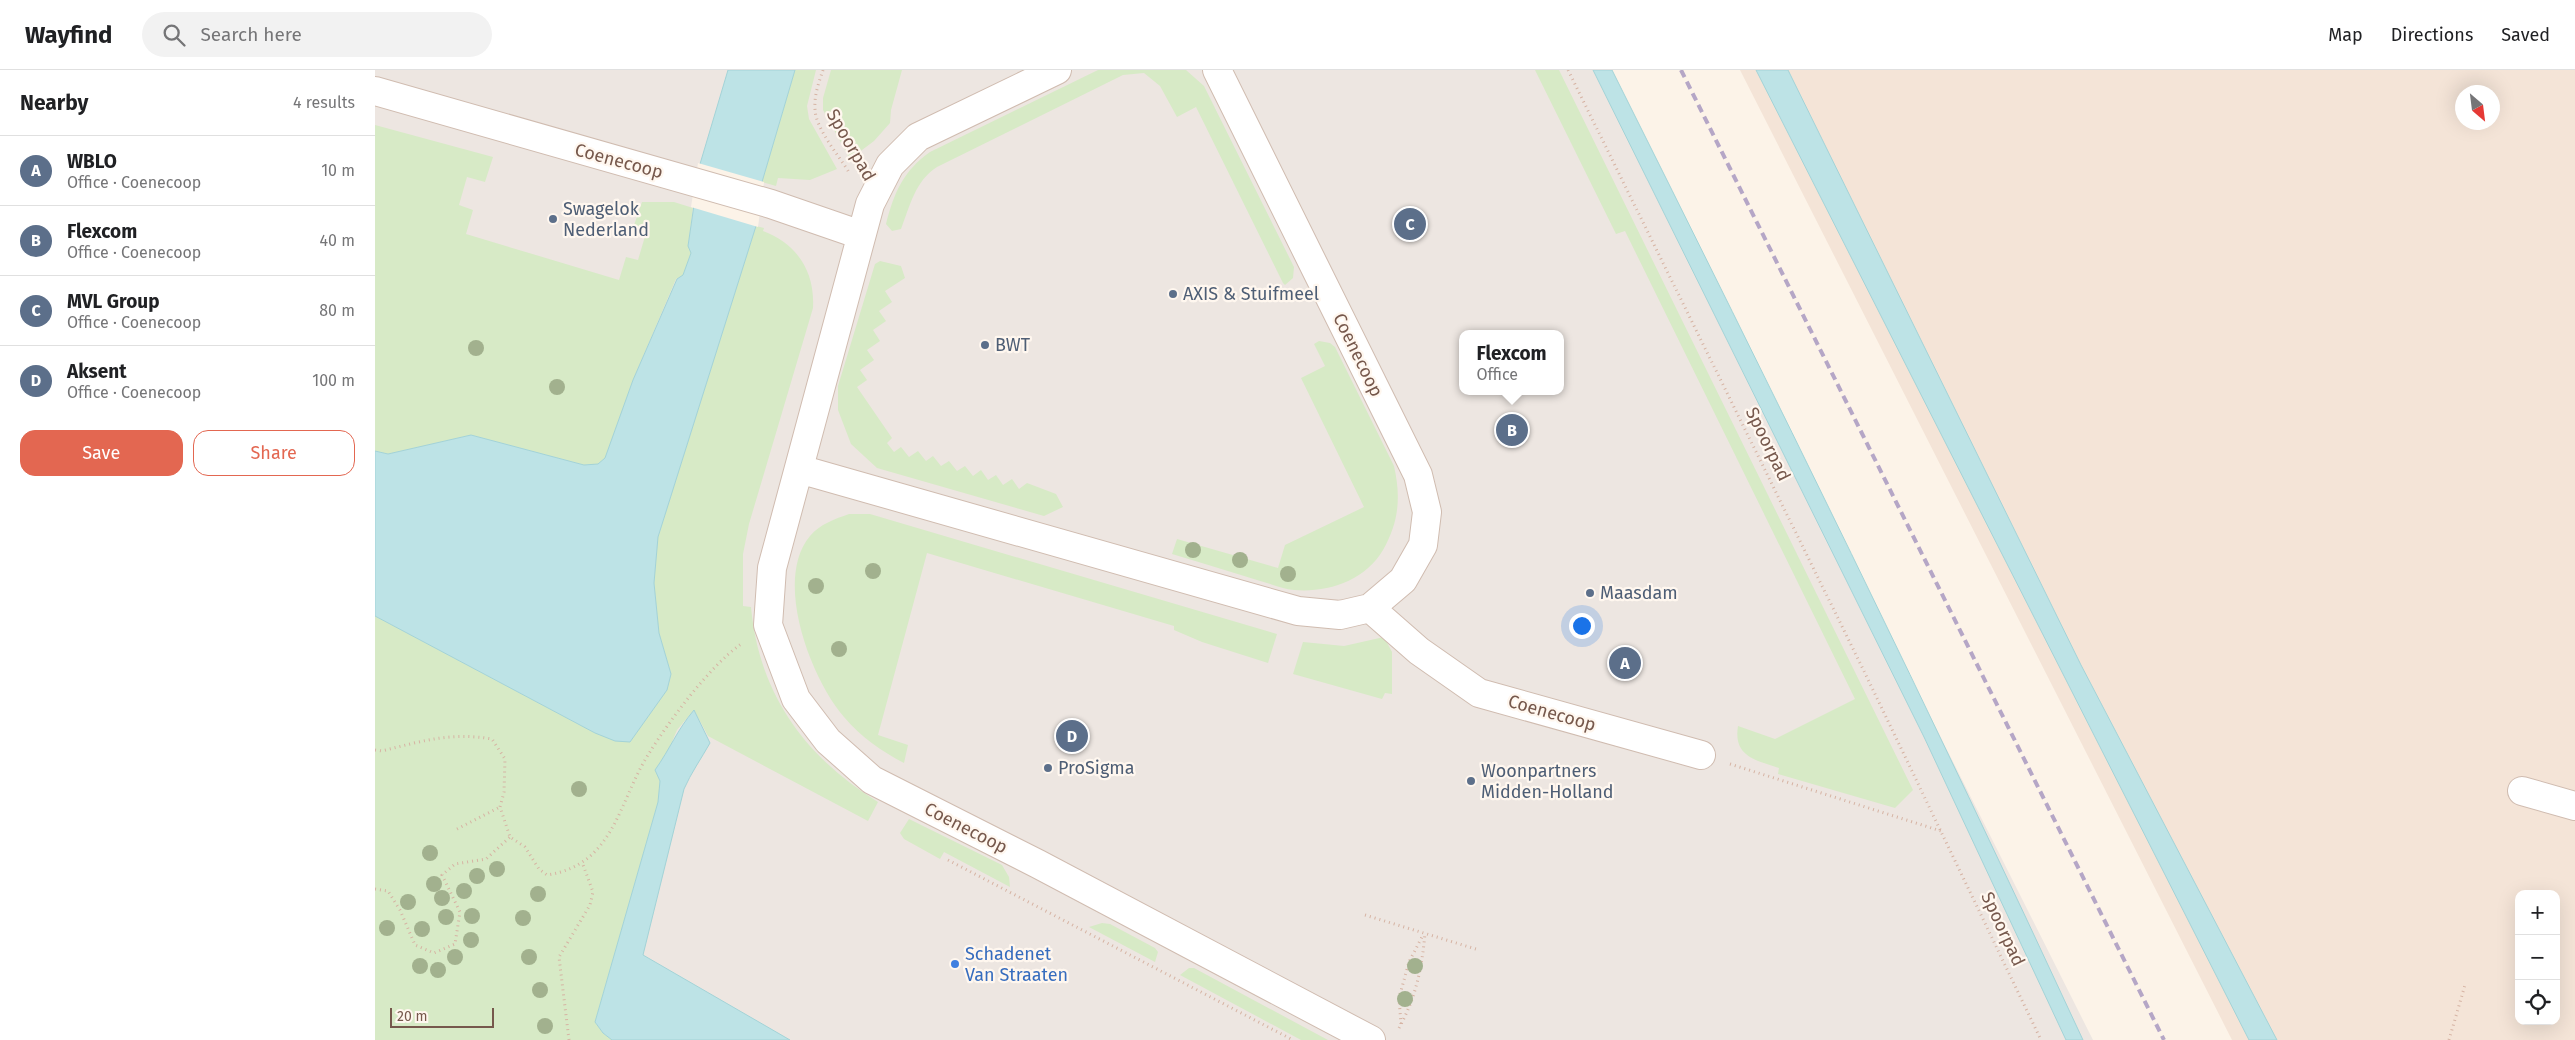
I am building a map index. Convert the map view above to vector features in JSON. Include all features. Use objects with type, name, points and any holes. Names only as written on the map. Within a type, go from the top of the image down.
[{"type":"street","name":"Coenecoop","points":[[1057,70],[918,137],[890,165],[869,204],[772,568],[768,625],[796,699],[829,740],[872,780],[1038,864],[1371,1040]]},
{"type":"street","name":"Coenecoop","points":[[799,468],[1298,611],[1340,615],[1370,608],[1403,580],[1423,545],[1427,512],[1418,475],[1217,70]]},
{"type":"street","name":"Coenecoop","points":[[375,91],[771,204],[861,234]]},
{"type":"street","name":"Coenecoop","points":[[1370,608],[1419,651],[1479,693],[1701,755]]},
{"type":"street","points":[[2522,791],[2575,806]]},
{"type":"path","name":"Spoorpad","points":[[823,70],[816,93],[815,109],[817,122],[869,204]]},
{"type":"path","name":"Spoorpad","points":[[1568,70],[1941,831],[2041,1040]]},
{"type":"path","points":[[375,750],[382,751],[435,737],[467,735],[492,739],[505,759],[504,792],[500,807],[510,837],[525,847],[539,869],[547,875],[563,872],[582,862],[603,846],[647,757],[678,712],[730,652],[768,625]]},
{"type":"path","points":[[1701,755],[1941,831]]},
{"type":"path","points":[[457,829],[500,807]]},
{"type":"path","points":[[375,889],[388,891],[400,910],[415,945],[434,953],[455,944],[460,912],[442,875],[455,864],[486,859],[510,837]]},
{"type":"path","points":[[948,860],[1293,1040]]},
{"type":"path","points":[[569,1040],[559,957],[590,905],[593,892],[582,862]]},
{"type":"path","points":[[1365,915],[1479,950]]},
{"type":"path","points":[[1401,1025],[1399,998],[1409,962],[1425,933]]},
{"type":"path","points":[[1397,1032],[1411,1006],[1423,966],[1425,933]]},
{"type":"path","points":[[2449,1040],[2465,985]]},
{"type":"shaded area","points":[[375,70],[1605,70],[2093,1040],[691,1040],[375,787]]},
{"type":"shaded area","points":[[1740,70],[2575,70],[2575,1040],[2232,1040]]},
{"type":"green space","points":[[795,70],[816,70],[807,106],[809,119],[837,169],[810,180],[778,178],[776,186],[762,182]]},
{"type":"green space","points":[[831,70],[902,70],[891,110],[890,123],[874,141],[850,159],[823,110],[823,98]]},
{"type":"green space","points":[[1098,70],[1186,70],[1204,86],[1294,267],[1293,278],[1285,285],[1283,283],[1196,107],[1177,117],[1160,86],[1144,73],[1123,75],[937,167],[923,179],[918,187],[901,229],[892,231],[886,224],[892,202],[906,175],[930,152]]},
{"type":"green space","points":[[1535,70],[1559,70],[1913,790],[1895,808],[1778,774],[1779,768],[1748,756],[1739,745],[1737,736],[1738,726],[1775,739],[1855,699],[1625,231],[1616,234]]},
{"type":"green space","points":[[375,125],[493,157],[485,182],[467,177],[459,205],[473,210],[466,234],[619,280],[626,257],[638,260],[646,233],[633,228],[642,202],[674,202],[693,208],[688,246],[691,253],[683,276],[676,279],[633,380],[605,458],[598,464],[584,465],[471,435],[388,454],[375,451]]},
{"type":"green space","points":[[756,226],[764,228],[763,231],[785,243],[801,260],[811,282],[813,308],[749,524],[743,554],[743,606],[751,607],[756,639],[764,668],[775,695],[790,720],[828,765],[878,802],[868,821],[708,736],[694,710],[677,730],[669,749],[655,770],[660,781],[658,802],[595,1022],[603,1033],[612,1040],[375,1040],[375,616],[595,733],[630,742],[667,690],[671,674],[659,633],[654,583],[658,537]]},
{"type":"green space","points":[[880,261],[901,266],[905,278],[885,291],[892,302],[879,311],[886,321],[873,330],[880,341],[867,350],[874,360],[860,370],[867,380],[857,387],[892,438],[887,443],[894,452],[901,447],[909,457],[918,451],[926,461],[933,456],[941,466],[949,461],[957,471],[965,466],[973,476],[981,470],[988,480],[996,475],[1003,485],[1012,479],[1019,489],[1027,483],[1056,494],[1063,507],[1044,516],[877,468],[851,444],[838,410],[838,386],[875,264]]},
{"type":"green space","points":[[1319,341],[1330,343],[1335,347],[1394,466],[1398,499],[1397,509],[1392,529],[1383,550],[1366,570],[1356,577],[1332,587],[1307,590],[1280,587],[1172,554],[1177,539],[1278,568],[1285,545],[1364,507],[1301,378],[1325,366],[1314,344]]},
{"type":"green space","points":[[849,514],[870,514],[1277,634],[1268,663],[1202,642],[1174,630],[1174,626],[927,553],[878,735],[908,745],[904,763],[872,743],[844,717],[820,679],[809,655],[801,629],[796,603],[795,578],[799,555],[810,536],[818,528]]},
{"type":"green space","points":[[1384,637],[1392,652],[1392,694],[1385,693],[1382,699],[1293,674],[1303,642],[1344,646]]},
{"type":"green space","points":[[909,819],[1002,865],[1009,877],[1010,887],[944,852],[940,859],[904,839],[900,833]]},
{"type":"green space","points":[[1102,923],[1110,924],[1155,948],[1158,952],[1155,962],[1089,927]]},
{"type":"green space","points":[[1189,968],[1194,968],[1328,1040],[1301,1040],[1180,975]]},
{"type":"water","points":[[728,70],[795,70],[762,182],[756,226],[658,537],[654,583],[659,633],[671,674],[667,690],[630,742],[615,741],[595,733],[375,616],[375,451],[388,454],[471,435],[584,465],[598,464],[605,458],[633,380],[677,279],[683,275],[691,253],[688,246],[700,164]]},
{"type":"water","points":[[1593,70],[1612,70],[1851,554],[2083,1040],[2066,1040],[1924,737]]},
{"type":"water","points":[[1756,70],[1788,70],[2081,665],[2277,1040],[2249,1040]]},
{"type":"water","points":[[694,710],[710,743],[684,789],[643,955],[790,1040],[612,1040],[603,1033],[595,1022],[658,802],[660,781],[655,770]]},
{"type":"pier","points":[[698,163],[764,182],[758,227],[691,207]]},
{"type":"railway","points":[[1681,70],[2164,1040]]},
{"type":"place","name":"Swagelok Nederland","points":[[553,219]]},
{"type":"place","name":"MVL Group","points":[[1410,224]]},
{"type":"place","name":"AXIS & Stuifmeel","points":[[1173,294]]},
{"type":"place","name":"BWT","points":[[985,345]]},
{"type":"place","name":"Flexcom","points":[[1512,430]]},
{"type":"place","name":"Maasdam","points":[[1590,593]]},
{"type":"place","name":"WBLO","points":[[1625,663]]},
{"type":"place","name":"Aksent","points":[[1072,736]]},
{"type":"place","name":"ProSigma","points":[[1048,768]]},
{"type":"place","name":"Woonpartners Midden-Holland","points":[[1471,781]]},
{"type":"place","name":"Schadenet Van Straaten","points":[[955,964]]}]
